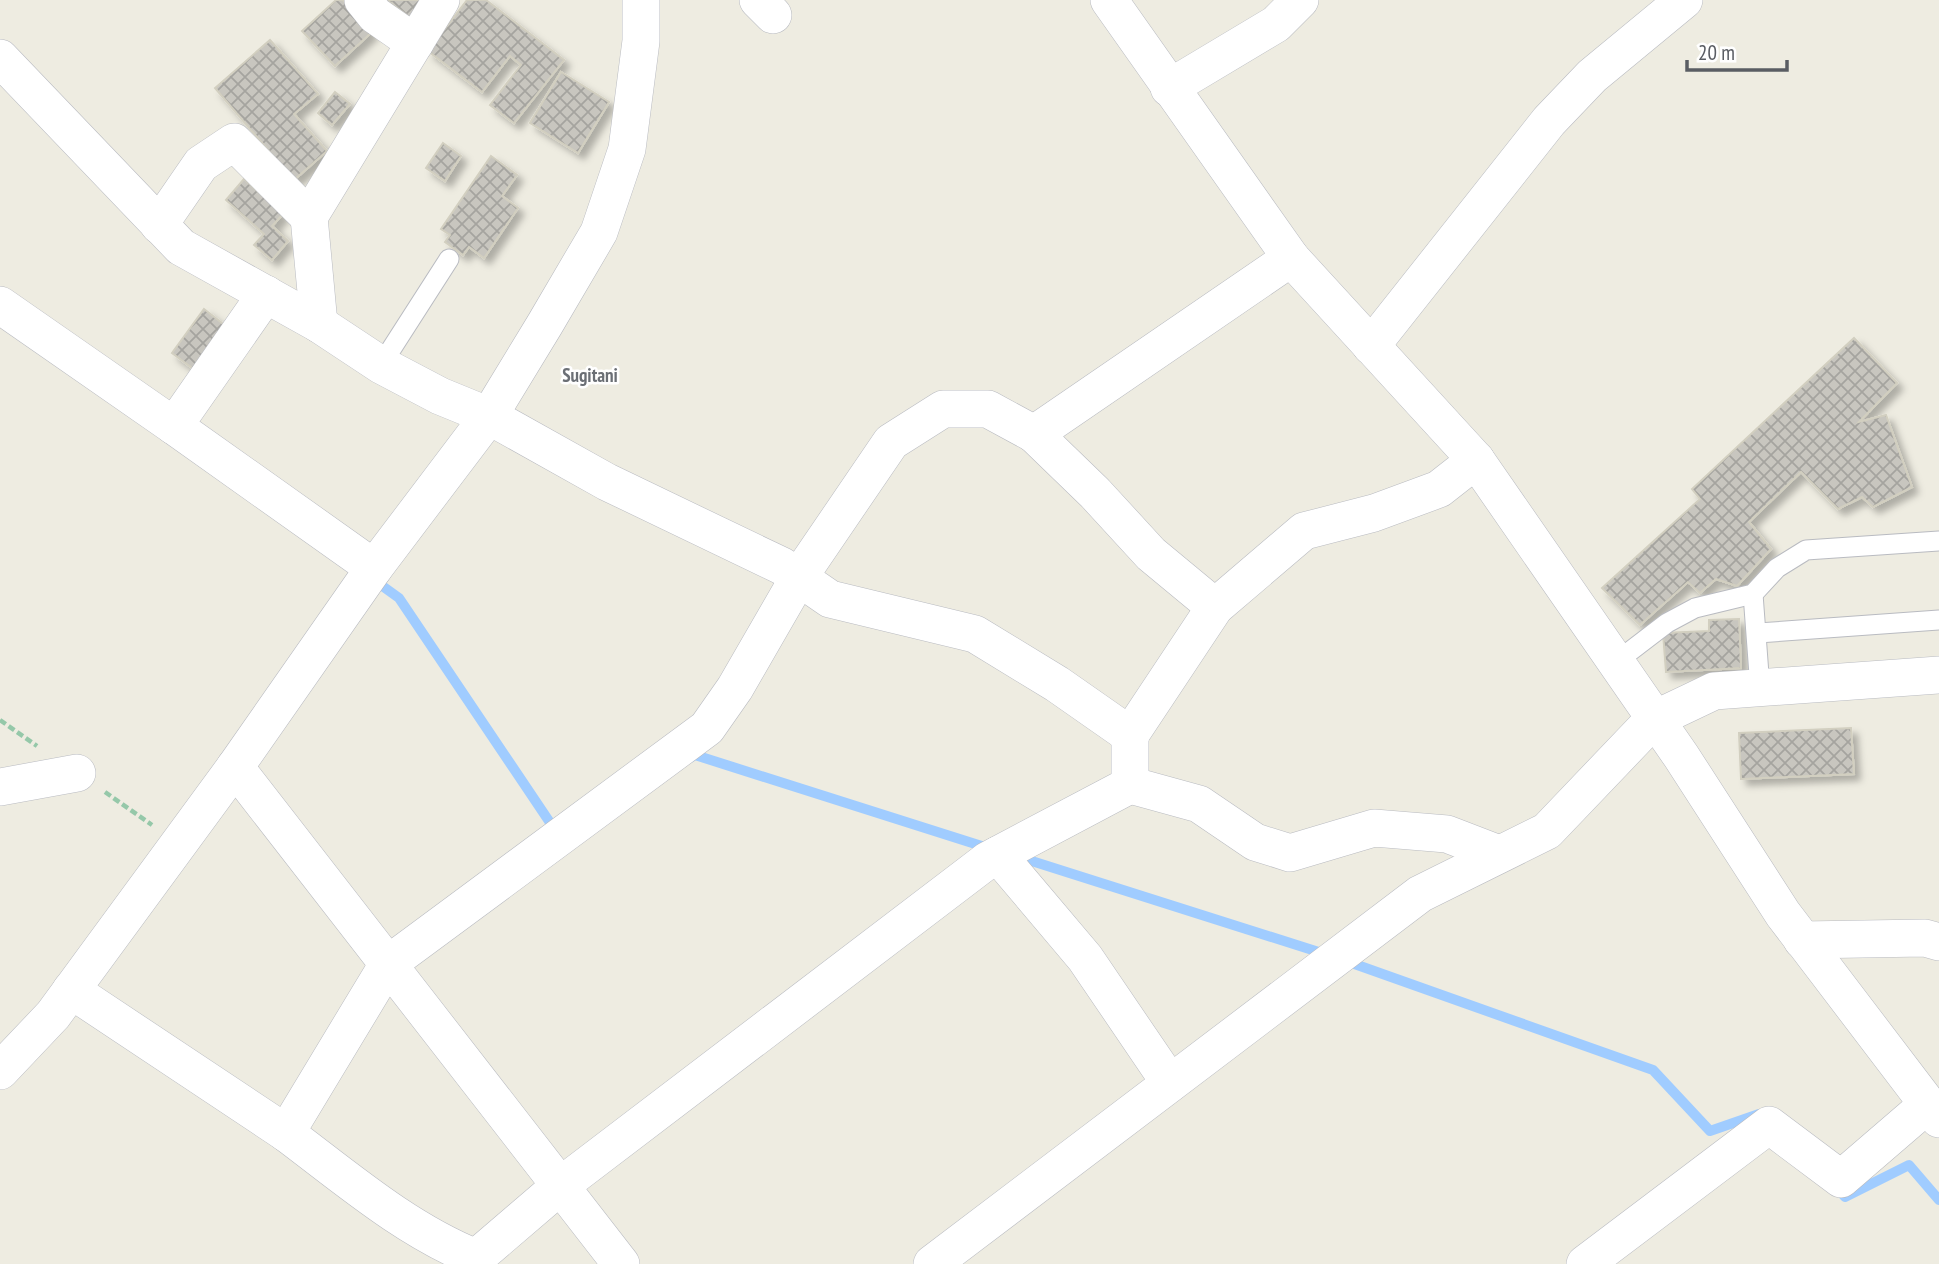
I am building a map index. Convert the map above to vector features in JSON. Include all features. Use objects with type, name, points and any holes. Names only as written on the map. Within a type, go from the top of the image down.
[{"type":"street","points":[[363,0],[375,15],[415,43]]},
{"type":"street","points":[[319,324],[309,217],[441,0]]},
{"type":"street","points":[[0,1091],[0,1071],[53,1015],[235,767],[374,568],[489,416],[599,232],[627,149],[641,41],[641,0]]},
{"type":"street","points":[[1109,0],[1291,258],[1476,460],[1653,720],[1681,756],[1802,940],[1933,1112],[1841,1179],[1769,1125],[1586,1264]]},
{"type":"street","points":[[1169,88],[1276,24],[1300,0]]},
{"type":"street","points":[[1371,346],[1549,121],[1592,76],[1684,0]]},
{"type":"street","points":[[0,58],[181,247],[319,324],[381,365],[440,396],[489,416],[607,482],[782,565],[830,599],[975,634],[1057,684],[1130,735]]},
{"type":"street","points":[[159,225],[201,164],[234,142],[309,217]]},
{"type":"street","points":[[1034,434],[1291,258]]},
{"type":"street","points":[[174,426],[265,294]]},
{"type":"street","points":[[0,305],[374,568]]},
{"type":"street","points":[[286,1133],[388,964],[707,728],[735,688],[799,577],[891,442],[943,409],[988,409],[1034,434],[1095,493],[1151,554],[1215,607]]},
{"type":"street","points":[[1130,785],[1130,735],[1215,607],[1304,531],[1374,513],[1439,489],[1476,460]]},
{"type":"street","points":[[932,1264],[1420,894],[1547,831],[1653,720],[1714,691],[1939,675]]},
{"type":"street","points":[[235,767],[621,1264]]},
{"type":"street","points":[[0,787],[76,773]]},
{"type":"street","points":[[71,990],[286,1133],[385,1207],[477,1261],[560,1186],[998,855],[1130,785],[1199,804],[1255,842],[1290,853],[1374,828],[1447,834],[1499,854]]},
{"type":"street","points":[[998,855],[1085,958],[1170,1083]]},
{"type":"street","points":[[1802,940],[1925,938],[1939,942]]},
{"type":"lane","points":[[381,365],[449,259]]},
{"type":"lane","points":[[1616,662],[1667,623],[1695,608],[1753,594],[1777,568],[1806,550],[1939,541]]},
{"type":"lane","points":[[1753,594],[1760,688]]},
{"type":"lane","points":[[1758,633],[1939,620]]},
{"type":"building","points":[[336,0],[343,0],[372,32],[335,66],[302,31]]},
{"type":"building","points":[[387,0],[426,0],[412,19]]},
{"type":"building","points":[[467,0],[486,0],[564,60],[514,123],[490,105],[521,65],[510,56],[482,92],[428,51]]},
{"type":"building","points":[[270,40],[318,94],[294,114],[327,151],[294,180],[215,88]]},
{"type":"building","points":[[561,72],[609,102],[578,153],[530,123]]},
{"type":"building","points":[[335,92],[350,104],[332,125],[318,113]]},
{"type":"building","points":[[443,143],[461,156],[445,181],[426,168]]},
{"type":"building","points":[[491,156],[517,175],[502,196],[518,208],[484,258],[469,247],[463,255],[445,242],[450,235],[441,229]]},
{"type":"building","points":[[244,179],[283,214],[272,226],[288,241],[272,260],[254,245],[264,234],[226,200]]},
{"type":"building","points":[[204,309],[227,327],[195,370],[172,353]]},
{"type":"building","points":[[1854,338],[1897,383],[1859,422],[1886,415],[1912,487],[1873,507],[1862,497],[1838,509],[1801,472],[1749,522],[1771,549],[1737,586],[1716,579],[1700,593],[1688,582],[1640,625],[1602,588],[1700,499],[1692,489]]},
{"type":"building","points":[[1739,619],[1741,668],[1666,672],[1663,633],[1709,631],[1709,620]]},
{"type":"building","points":[[1851,728],[1854,774],[1741,779],[1739,733]]},
{"type":"waterway","points":[[374,580],[399,598],[557,833]]},
{"type":"waterway","points":[[690,758],[695,755],[988,848]]},
{"type":"waterway","points":[[1016,856],[1325,954]]},
{"type":"waterway","points":[[1346,961],[1653,1070],[1710,1131],[1759,1114]]},
{"type":"waterway","points":[[1836,1187],[1845,1197],[1909,1165],[1939,1200]]},
{"type":"district","name":"Sugitani","points":[[590,375]]}]
